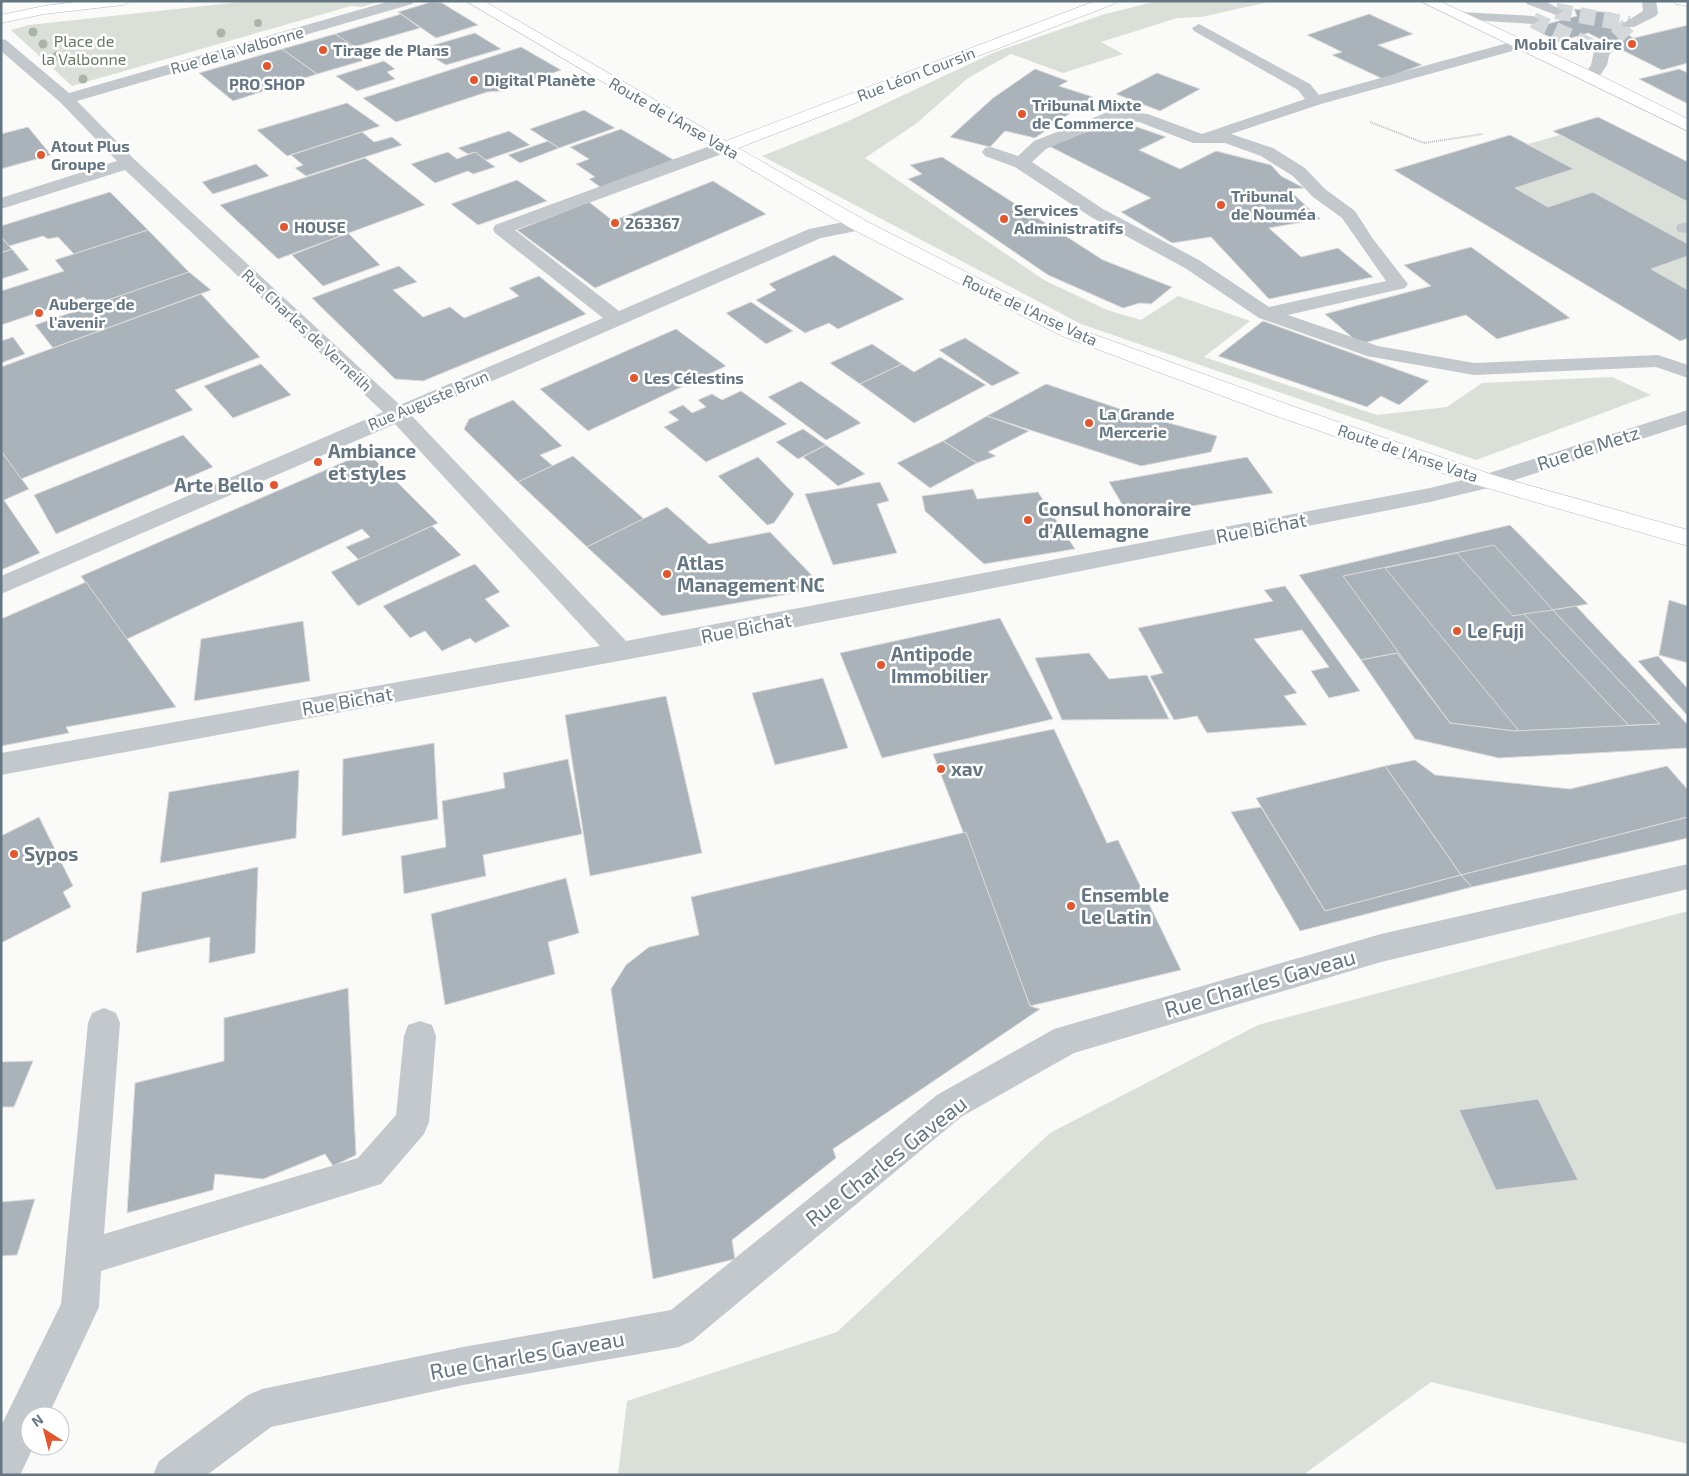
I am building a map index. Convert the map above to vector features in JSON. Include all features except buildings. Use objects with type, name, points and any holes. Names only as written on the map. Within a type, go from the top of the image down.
[{"type":"main road","points":[[1,19],[44,10],[122,1]]},
{"type":"main road","name":"Route de l'Anse Vata","points":[[473,1],[859,226],[1069,332],[1284,411],[1488,480],[1688,538]]},
{"type":"main road","name":"Rue Léon Coursin","points":[[724,146],[1109,1]]},
{"type":"main road","points":[[1427,1],[1591,77],[1688,126]]},
{"type":"main road","points":[[1681,1],[1688,2]]},
{"type":"main road","points":[[1,7],[44,10]]},
{"type":"street","name":"Rue de la Valbonne","points":[[66,99],[407,1]]},
{"type":"street","points":[[1532,1],[1556,12]]},
{"type":"street","points":[[1629,24],[1651,12],[1649,1]]},
{"type":"street","points":[[1460,16],[1533,20]]},
{"type":"street","points":[[1199,28],[1304,87],[1315,101]]},
{"type":"street","name":"Rue Charles de Verneilh","points":[[1,43],[66,99],[128,163],[396,414],[620,651]]},
{"type":"street","points":[[1200,139],[1315,101],[1522,44]]},
{"type":"street","points":[[1591,77],[1599,65],[1602,51]]},
{"type":"street","points":[[1021,163],[1040,145],[1113,115],[1142,117],[1200,139],[1227,138],[1267,152],[1299,172],[1319,193],[1349,214],[1365,241],[1398,284],[1266,314]]},
{"type":"street","points":[[617,319],[502,229],[724,146]]},
{"type":"street","points":[[991,152],[1021,163],[1097,214],[1192,264],[1266,314],[1374,352],[1474,369],[1658,361],[1688,372]]},
{"type":"street","points":[[1,204],[128,163]]},
{"type":"street","name":"Rue Auguste Brun","points":[[1,586],[816,234],[859,226]]},
{"type":"street","name":"Rue de Metz","points":[[1488,480],[1688,416]]},
{"type":"street","name":"Rue Bichat","points":[[1,764],[620,651],[1420,496],[1488,480]]},
{"type":"street","name":"Rue Charles Gaveau","points":[[173,1475],[262,1409],[463,1366],[679,1328],[949,1106],[1066,1040],[1381,948],[1688,876]]},
{"type":"street","points":[[1,1470],[80,1307],[104,1023]]},
{"type":"street","points":[[85,1258],[369,1172],[412,1122],[420,1036]]},
{"type":"path","points":[[1315,101],[1424,142],[1483,134]]},
{"type":"green space","name":"Place de la Valbonne","points":[[250,1],[381,1],[362,7],[351,6],[72,86],[11,30],[29,25]]},
{"type":"green space","points":[[1157,1],[1273,1],[1201,17],[1177,18],[1101,42],[1123,54],[1063,73],[1011,54],[968,78],[917,123],[865,158],[1044,280],[1107,310],[1141,320],[1178,296],[1250,321],[1204,357],[1377,415],[1447,407],[1482,383],[1612,377],[1651,395],[1476,460],[1081,324],[762,156],[844,123],[995,52],[1102,15]]},
{"type":"green space","points":[[1560,135],[1688,202],[1688,244],[1593,192],[1548,207],[1515,188],[1574,169],[1528,144]]},
{"type":"green space","points":[[1688,256],[1688,290],[1651,269]]},
{"type":"green space","points":[[1688,911],[1688,1444],[1431,1382],[1303,1475],[618,1475],[627,1401],[837,1332],[1050,1133],[1258,1025]]},
{"type":"tunnel","points":[[1533,20],[1602,51],[1629,24],[1556,11]]},
{"type":"place","name":"Mobil Calvaire","points":[[1632,44]]},
{"type":"place","name":"Tirage de Plans","points":[[323,50]]},
{"type":"place","name":"PRO SHOP","points":[[267,66]]},
{"type":"place","name":"Digital Planète","points":[[474,80]]},
{"type":"place","name":"Tribunal Mixte de Commerce","points":[[1022,114]]},
{"type":"place","name":"Atout Plus Groupe","points":[[41,155]]},
{"type":"place","name":"Tribunal de Nouméa","points":[[1221,205]]},
{"type":"place","name":"Services Administratifs","points":[[1004,219]]},
{"type":"place","name":"263367","points":[[615,223]]},
{"type":"place","name":"HOUSE","points":[[284,227]]},
{"type":"place","name":"Auberge de l'avenir","points":[[39,313]]},
{"type":"place","name":"Les Célestins","points":[[634,378]]},
{"type":"place","name":"La Grande Mercerie","points":[[1089,423]]},
{"type":"place","name":"Ambiance et styles","points":[[318,462]]},
{"type":"place","name":"Arte Bello","points":[[274,485]]},
{"type":"place","name":"Consul honoraire d'Allemagne","points":[[1028,520]]},
{"type":"place","name":"Atlas Management NC","points":[[667,574]]},
{"type":"place","name":"Le Fuji","points":[[1457,631]]},
{"type":"place","name":"Antipode Immobilier","points":[[881,665]]},
{"type":"place","name":"xav","points":[[941,769]]},
{"type":"place","name":"Sypos","points":[[14,854]]},
{"type":"place","name":"Ensemble Le Latin","points":[[1071,906]]}]
